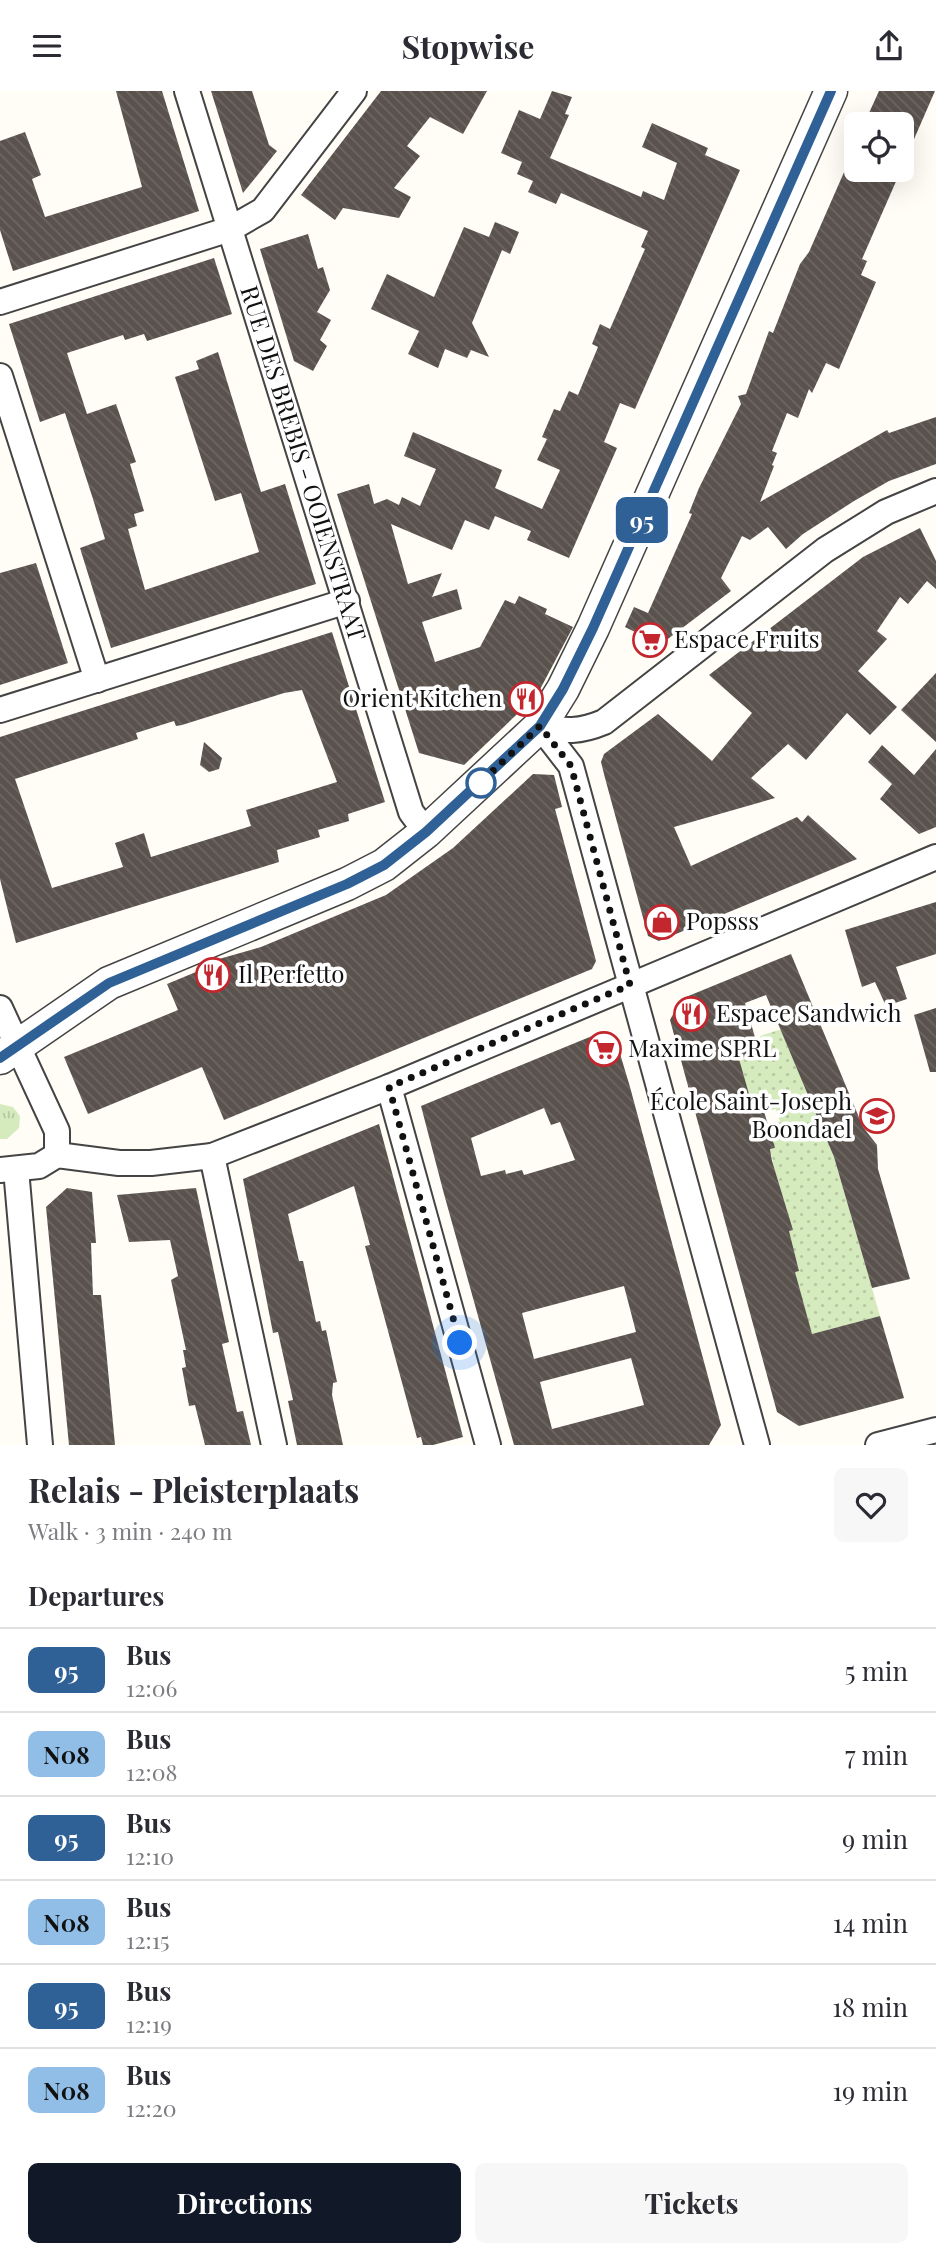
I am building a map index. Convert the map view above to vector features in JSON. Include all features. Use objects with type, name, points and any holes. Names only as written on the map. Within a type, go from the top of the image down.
[{"type":"street","name":"RUE DES BREBIS - OOIENSTRAAT","points":[[187,91],[411,812],[426,832]]},
{"type":"street","points":[[0,302],[230,229],[263,210],[354,91]]},
{"type":"street","points":[[9,1051],[109,983],[347,884],[384,865],[426,832],[540,726],[563,689],[593,628],[831,91]]},
{"type":"street","points":[[0,376],[97,680]]},
{"type":"street","points":[[540,726],[564,732],[582,731],[604,722],[825,550],[886,512],[936,491]]},
{"type":"street","points":[[0,710],[347,601]]},
{"type":"street","points":[[540,726],[571,766],[757,1445]]},
{"type":"street","points":[[40,1445],[8,1169],[39,1166],[57,1155],[119,1163],[151,1163],[212,1156],[389,1087],[936,857]]},
{"type":"street","points":[[0,1008],[9,1051],[57,1132],[57,1155]]},
{"type":"street","points":[[389,1087],[488,1445]]},
{"type":"street","points":[[212,1156],[274,1445]]},
{"type":"street","points":[[878,1445],[936,1430]]},
{"type":"green space","points":[[782,1029],[834,1157],[880,1316],[801,1337],[805,1308],[791,1273],[799,1270],[795,1255],[785,1258],[786,1232],[792,1230],[786,1207],[751,1167],[773,1161],[770,1149],[775,1148],[767,1126],[780,1122],[776,1109],[763,1112],[761,1105],[753,1108],[747,1088],[737,1091],[731,1068],[750,1038],[756,1053],[764,1049],[760,1036]]},
{"type":"green space","points":[[0,1104],[13,1107],[20,1116],[19,1128],[7,1139],[0,1139]]},
{"type":"building","points":[[116,91],[162,91],[199,211],[13,271],[0,230],[0,141],[25,132],[41,175],[32,179],[45,217],[142,187]]},
{"type":"building","points":[[211,91],[252,91],[269,145],[277,151],[243,193]]},
{"type":"building","points":[[381,91],[487,91],[463,134],[430,117],[407,146],[420,156],[394,188],[411,197],[399,218],[343,208],[335,220],[301,195]]},
{"type":"building","points":[[552,91],[572,97],[565,114],[569,115],[550,158],[641,197],[643,191],[664,200],[677,163],[642,147],[652,123],[708,148],[705,155],[740,170],[635,409],[620,403],[604,442],[617,448],[569,558],[527,540],[531,531],[495,516],[489,530],[465,520],[452,550],[391,524],[408,584],[442,573],[432,597],[457,589],[462,609],[422,622],[435,662],[480,647],[505,600],[515,604],[519,596],[547,609],[545,614],[573,627],[537,695],[464,765],[419,753],[337,494],[369,484],[374,504],[387,499],[399,505],[402,497],[420,506],[436,469],[404,456],[413,432],[502,470],[495,488],[542,509],[560,470],[537,460],[547,439],[542,437],[554,409],[560,411],[569,391],[578,395],[598,347],[592,344],[600,324],[610,329],[645,249],[641,247],[648,231],[561,193],[556,204],[528,192],[533,181],[517,174],[522,162],[501,153],[519,110],[540,119]]},
{"type":"building","points":[[879,91],[935,91],[914,139],[914,112],[869,112]]},
{"type":"building","points":[[844,172],[844,182],[896,182],[862,259],[867,261],[861,275],[876,282],[839,369],[826,363],[812,393],[809,389],[798,418],[787,413],[772,451],[777,453],[772,465],[774,466],[760,502],[887,430],[889,433],[936,417],[936,464],[889,481],[803,534],[786,549],[768,527],[750,540],[742,536],[721,578],[731,591],[652,651],[637,639],[639,634],[625,627],[634,607],[648,613],[692,514],[689,513],[699,488],[741,404],[738,396],[746,394],[769,331],[773,333],[800,264],[809,252]]},
{"type":"building","points":[[495,222],[519,232],[510,254],[502,250],[472,323],[489,357],[471,350],[467,358],[445,349],[438,368],[408,354],[419,331],[371,309],[387,274],[434,297],[464,227],[489,237]]},
{"type":"building","points":[[308,234],[318,269],[323,267],[330,290],[317,312],[331,320],[320,340],[327,346],[313,371],[294,361],[260,249]]},
{"type":"building","points":[[214,258],[232,314],[147,341],[144,334],[125,340],[123,335],[67,353],[87,414],[116,404],[136,462],[130,464],[144,511],[134,514],[137,526],[128,529],[145,590],[259,552],[241,493],[215,501],[175,377],[199,369],[196,361],[218,352],[261,492],[285,484],[316,584],[111,648],[80,548],[105,539],[93,499],[65,413],[40,422],[9,324]]},
{"type":"building","points":[[920,528],[936,561],[936,589],[927,581],[908,604],[900,597],[877,631],[887,639],[858,671],[897,707],[870,735],[847,713],[806,760],[788,744],[751,778],[775,798],[674,827],[691,866],[797,817],[802,822],[808,815],[857,859],[659,941],[648,936],[601,762],[604,754],[658,714],[712,761],[752,713],[709,675],[863,557]]},
{"type":"building","points":[[36,563],[68,663],[0,685],[0,573]]},
{"type":"building","points":[[332,632],[385,802],[348,814],[349,821],[318,830],[320,837],[277,850],[279,862],[16,943],[0,879],[0,737]],"holes":[[[302,690],[337,782],[246,810],[251,826],[151,857],[144,833],[115,843],[123,867],[52,888],[15,779],[138,739],[136,733],[174,721],[176,726],[182,725],[284,693]]]},
{"type":"building","points":[[936,673],[936,742],[901,710]]},
{"type":"building","points":[[204,742],[222,758],[219,769],[209,772],[200,765]]},
{"type":"building","points":[[882,745],[914,775],[936,749],[936,827],[919,834],[880,799],[892,784],[868,762]]},
{"type":"building","points":[[533,774],[554,775],[562,807],[555,809],[596,961],[592,969],[224,1120],[202,1067],[88,1114],[64,1057],[178,1010],[167,984],[220,962],[219,959],[261,947],[386,895],[453,848]]},
{"type":"building","points":[[936,902],[936,954],[896,967],[907,999],[886,1006],[875,982],[862,987],[845,930]]},
{"type":"building","points":[[791,954],[863,1127],[877,1145],[878,1169],[910,1279],[872,1288],[834,1157],[766,995],[745,1003],[759,1051],[739,1059],[753,1108],[762,1105],[775,1148],[770,1149],[772,1161],[793,1230],[789,1231],[799,1271],[795,1272],[812,1334],[880,1316],[904,1398],[799,1426],[777,1412],[670,1020],[681,999]]},
{"type":"building","points":[[936,1008],[936,1072],[930,1072],[914,1015]]},
{"type":"building","points":[[597,1034],[618,1047],[721,1425],[709,1445],[514,1445],[421,1106]],"holes":[[[544,1108],[551,1125],[560,1122],[575,1160],[524,1175],[522,1170],[506,1174],[505,1170],[481,1176],[471,1138]],[[624,1286],[636,1332],[534,1359],[522,1313]],[[631,1358],[644,1405],[552,1429],[540,1382]]]},
{"type":"building","points":[[379,1124],[463,1437],[433,1445],[423,1445],[421,1437],[417,1438],[365,1246],[370,1245],[354,1186],[288,1214],[299,1261],[303,1261],[316,1322],[320,1321],[322,1331],[326,1330],[337,1382],[333,1383],[332,1395],[343,1445],[297,1445],[288,1401],[293,1400],[278,1332],[273,1333],[243,1179]]},
{"type":"building","points":[[67,1188],[92,1192],[96,1243],[91,1243],[93,1295],[101,1295],[115,1445],[69,1445],[46,1207]]},
{"type":"building","points":[[196,1188],[229,1342],[222,1344],[237,1412],[243,1411],[251,1445],[205,1445],[195,1405],[189,1406],[182,1368],[186,1367],[183,1350],[186,1350],[171,1280],[178,1276],[170,1240],[129,1242],[117,1195]]},
{"type":"bus line","name":"95","points":[[0,1058],[109,983],[347,884],[384,865],[426,832],[540,726],[563,689],[593,628],[831,91]]},
{"type":"place","name":"Espace Fruits","points":[[650,640]]},
{"type":"place","name":"Orient Kitchen","points":[[526,699]]},
{"type":"place","name":"Popsss","points":[[662,922]]},
{"type":"place","name":"Il Perfetto","points":[[213,975]]},
{"type":"place","name":"Espace Sandwich","points":[[691,1014]]},
{"type":"place","name":"Maxime SPRL","points":[[604,1049]]},
{"type":"place","name":"École Saint-Joseph Boondael","points":[[877,1116]]},
{"type":"route","points":[[460,1343],[389,1087],[630,985],[571,766],[540,726],[476,787],[481,783]]}]
